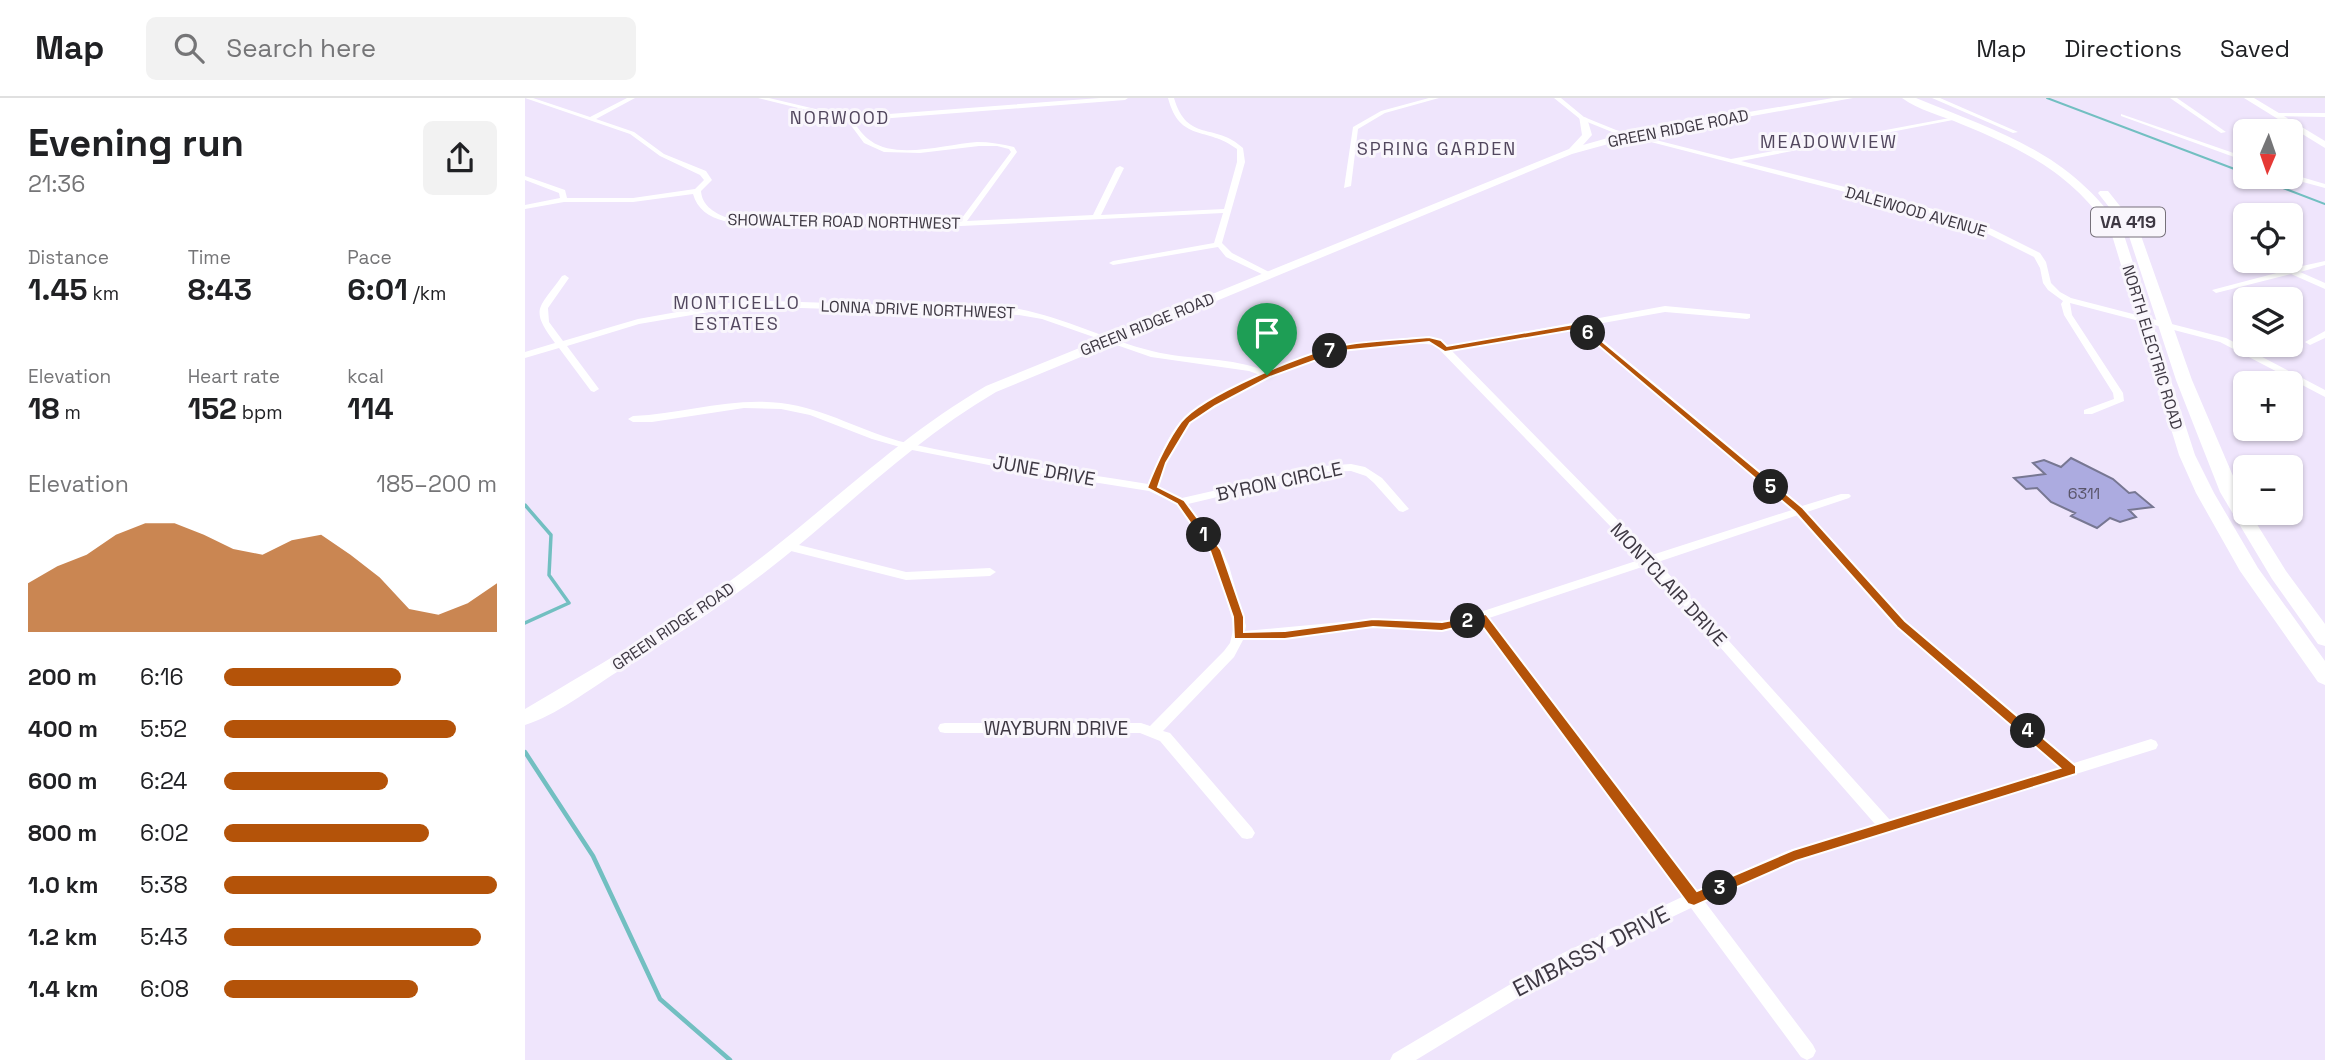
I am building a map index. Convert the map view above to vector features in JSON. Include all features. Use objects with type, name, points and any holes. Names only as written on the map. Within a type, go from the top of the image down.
[{"type":"main road","name":"NORTH ELECTRIC ROAD","points":[[1907,98],[1964,117],[2046,162],[2095,200],[2117,232],[2183,445],[2204,493],[2250,571],[2325,677]]},
{"type":"main road","name":"NORTH ELECTRIC ROAD","points":[[1921,98],[2052,157],[2081,175],[2115,204],[2133,230],[2165,325],[2229,492],[2279,575],[2325,639]]},
{"type":"street","name":"SHOWALTER ROAD NORTHWEST","points":[[527,98],[632,133],[670,160],[707,176],[709,180],[696,195],[707,211],[716,217],[731,220],[961,224],[1226,211]]},
{"type":"street","points":[[591,119],[632,98]]},
{"type":"street","points":[[761,98],[849,119],[1125,98]]},
{"type":"street","points":[[1171,98],[1173,113],[1182,124],[1225,138],[1241,152],[1241,162],[1217,238],[1218,244],[1229,255],[1269,274]]},
{"type":"street","points":[[1347,186],[1355,128],[1383,112],[1436,98]]},
{"type":"street","name":"DALEWOOD AVENUE","points":[[1557,98],[1582,118],[1629,135],[1922,209],[1989,231],[2037,255],[2049,287],[2069,300],[2209,335],[2234,344],[2325,394]]},
{"type":"street","name":"GREEN RIDGE ROAD","points":[[525,718],[668,631],[787,546],[904,446],[951,411],[991,389],[1269,274],[1397,225],[1569,152],[1629,135],[1849,98]]},
{"type":"street","points":[[1935,98],[1964,117],[2015,132]]},
{"type":"street","points":[[2173,98],[2223,132]]},
{"type":"street","points":[[2248,98],[2325,145]]},
{"type":"street","points":[[2276,115],[2325,115]]},
{"type":"street","points":[[2123,116],[2233,155]]},
{"type":"street","points":[[1730,161],[1964,117]]},
{"type":"street","points":[[1569,152],[1587,135],[1582,118]]},
{"type":"street","points":[[849,119],[870,144],[887,149],[921,150],[999,145],[1012,148],[1014,152],[961,224]]},
{"type":"street","points":[[1096,217],[1120,168]]},
{"type":"street","points":[[525,177],[562,192],[564,200]]},
{"type":"street","points":[[2303,180],[2325,186]]},
{"type":"street","points":[[525,207],[564,200],[633,200],[697,191]]},
{"type":"street","points":[[1113,263],[1218,244]]},
{"type":"street","points":[[2303,268],[2325,263]]},
{"type":"street","points":[[2216,290],[2285,273]]},
{"type":"street","points":[[2297,273],[2325,286]]},
{"type":"street","points":[[565,278],[549,299],[543,316],[544,322],[594,389]]},
{"type":"street","points":[[2069,300],[2065,304],[2068,315],[2118,393],[2119,401],[2088,412]]},
{"type":"street","name":"LONNA DRIVE NORTHWEST","points":[[525,355],[677,313],[769,304],[1019,312],[1045,317],[1151,354],[1251,368],[1267,375]]},
{"type":"street","points":[[1152,488],[1161,463],[1187,421],[1212,404],[1267,375],[1339,348],[1429,339],[1438,342],[1445,349],[1665,309],[1747,316]]},
{"type":"street","points":[[1580,326],[1799,510],[1901,624],[2071,770]]},
{"type":"street","points":[[2310,342],[2325,334]]},
{"type":"street","name":"MONTCLAIR DRIVE","points":[[1445,349],[1650,560],[1886,826]]},
{"type":"street","name":"JUNE DRIVE","points":[[633,419],[671,417],[752,404],[779,405],[801,410],[904,446],[1152,488],[1181,502],[1216,550],[1238,617],[1238,636]]},
{"type":"street","name":"BYRON CIRCLE","points":[[1181,502],[1346,466],[1363,469],[1375,476],[1403,509]]},
{"type":"street","points":[[1154,731],[1229,654],[1238,636],[1285,635],[1373,623],[1442,626],[1482,617],[1845,496]]},
{"type":"street","points":[[787,546],[906,576],[990,572]]},
{"type":"street","points":[[1482,617],[1807,1051]]},
{"type":"street","name":"WAYBURN DRIVE","points":[[945,728],[1141,728],[1154,731],[1165,737],[1247,833]]},
{"type":"street","name":"EMBASSY DRIVE","points":[[1399,1060],[1569,958],[1793,856],[2151,745]]},
{"type":"building","points":[[2071,458],[2113,479],[2129,493],[2135,492],[2153,507],[2129,510],[2136,517],[2120,522],[2110,518],[2097,528],[2071,516],[2075,513],[2051,502],[2037,488],[2026,489],[2014,478],[2045,474],[2033,463],[2044,460],[2061,467]]},
{"type":"waterway","points":[[2047,98],[2233,168]]},
{"type":"waterway","points":[[2286,189],[2325,204]]},
{"type":"waterway","points":[[525,505],[551,535],[549,575],[569,603],[525,623]]},
{"type":"waterway","points":[[525,752],[593,856],[660,999],[730,1060]]},
{"type":"district","name":"NORWOOD","points":[[840,118]]},
{"type":"district","name":"MEADOWVIEW","points":[[1829,142]]},
{"type":"district","name":"SPRING GARDEN","points":[[1437,149]]},
{"type":"district","name":"MONTICELLO ESTATES","points":[[737,313]]},
{"type":"route","points":[[1580,326],[1799,510],[1925,647],[2071,770],[1793,856],[1694,900],[1482,617],[1442,626],[1373,623],[1285,635],[1238,636],[1238,617],[1216,550],[1181,502],[1152,488],[1161,463],[1187,421],[1212,404],[1267,375],[1339,348],[1429,339],[1438,342],[1445,349],[1580,326]]}]
